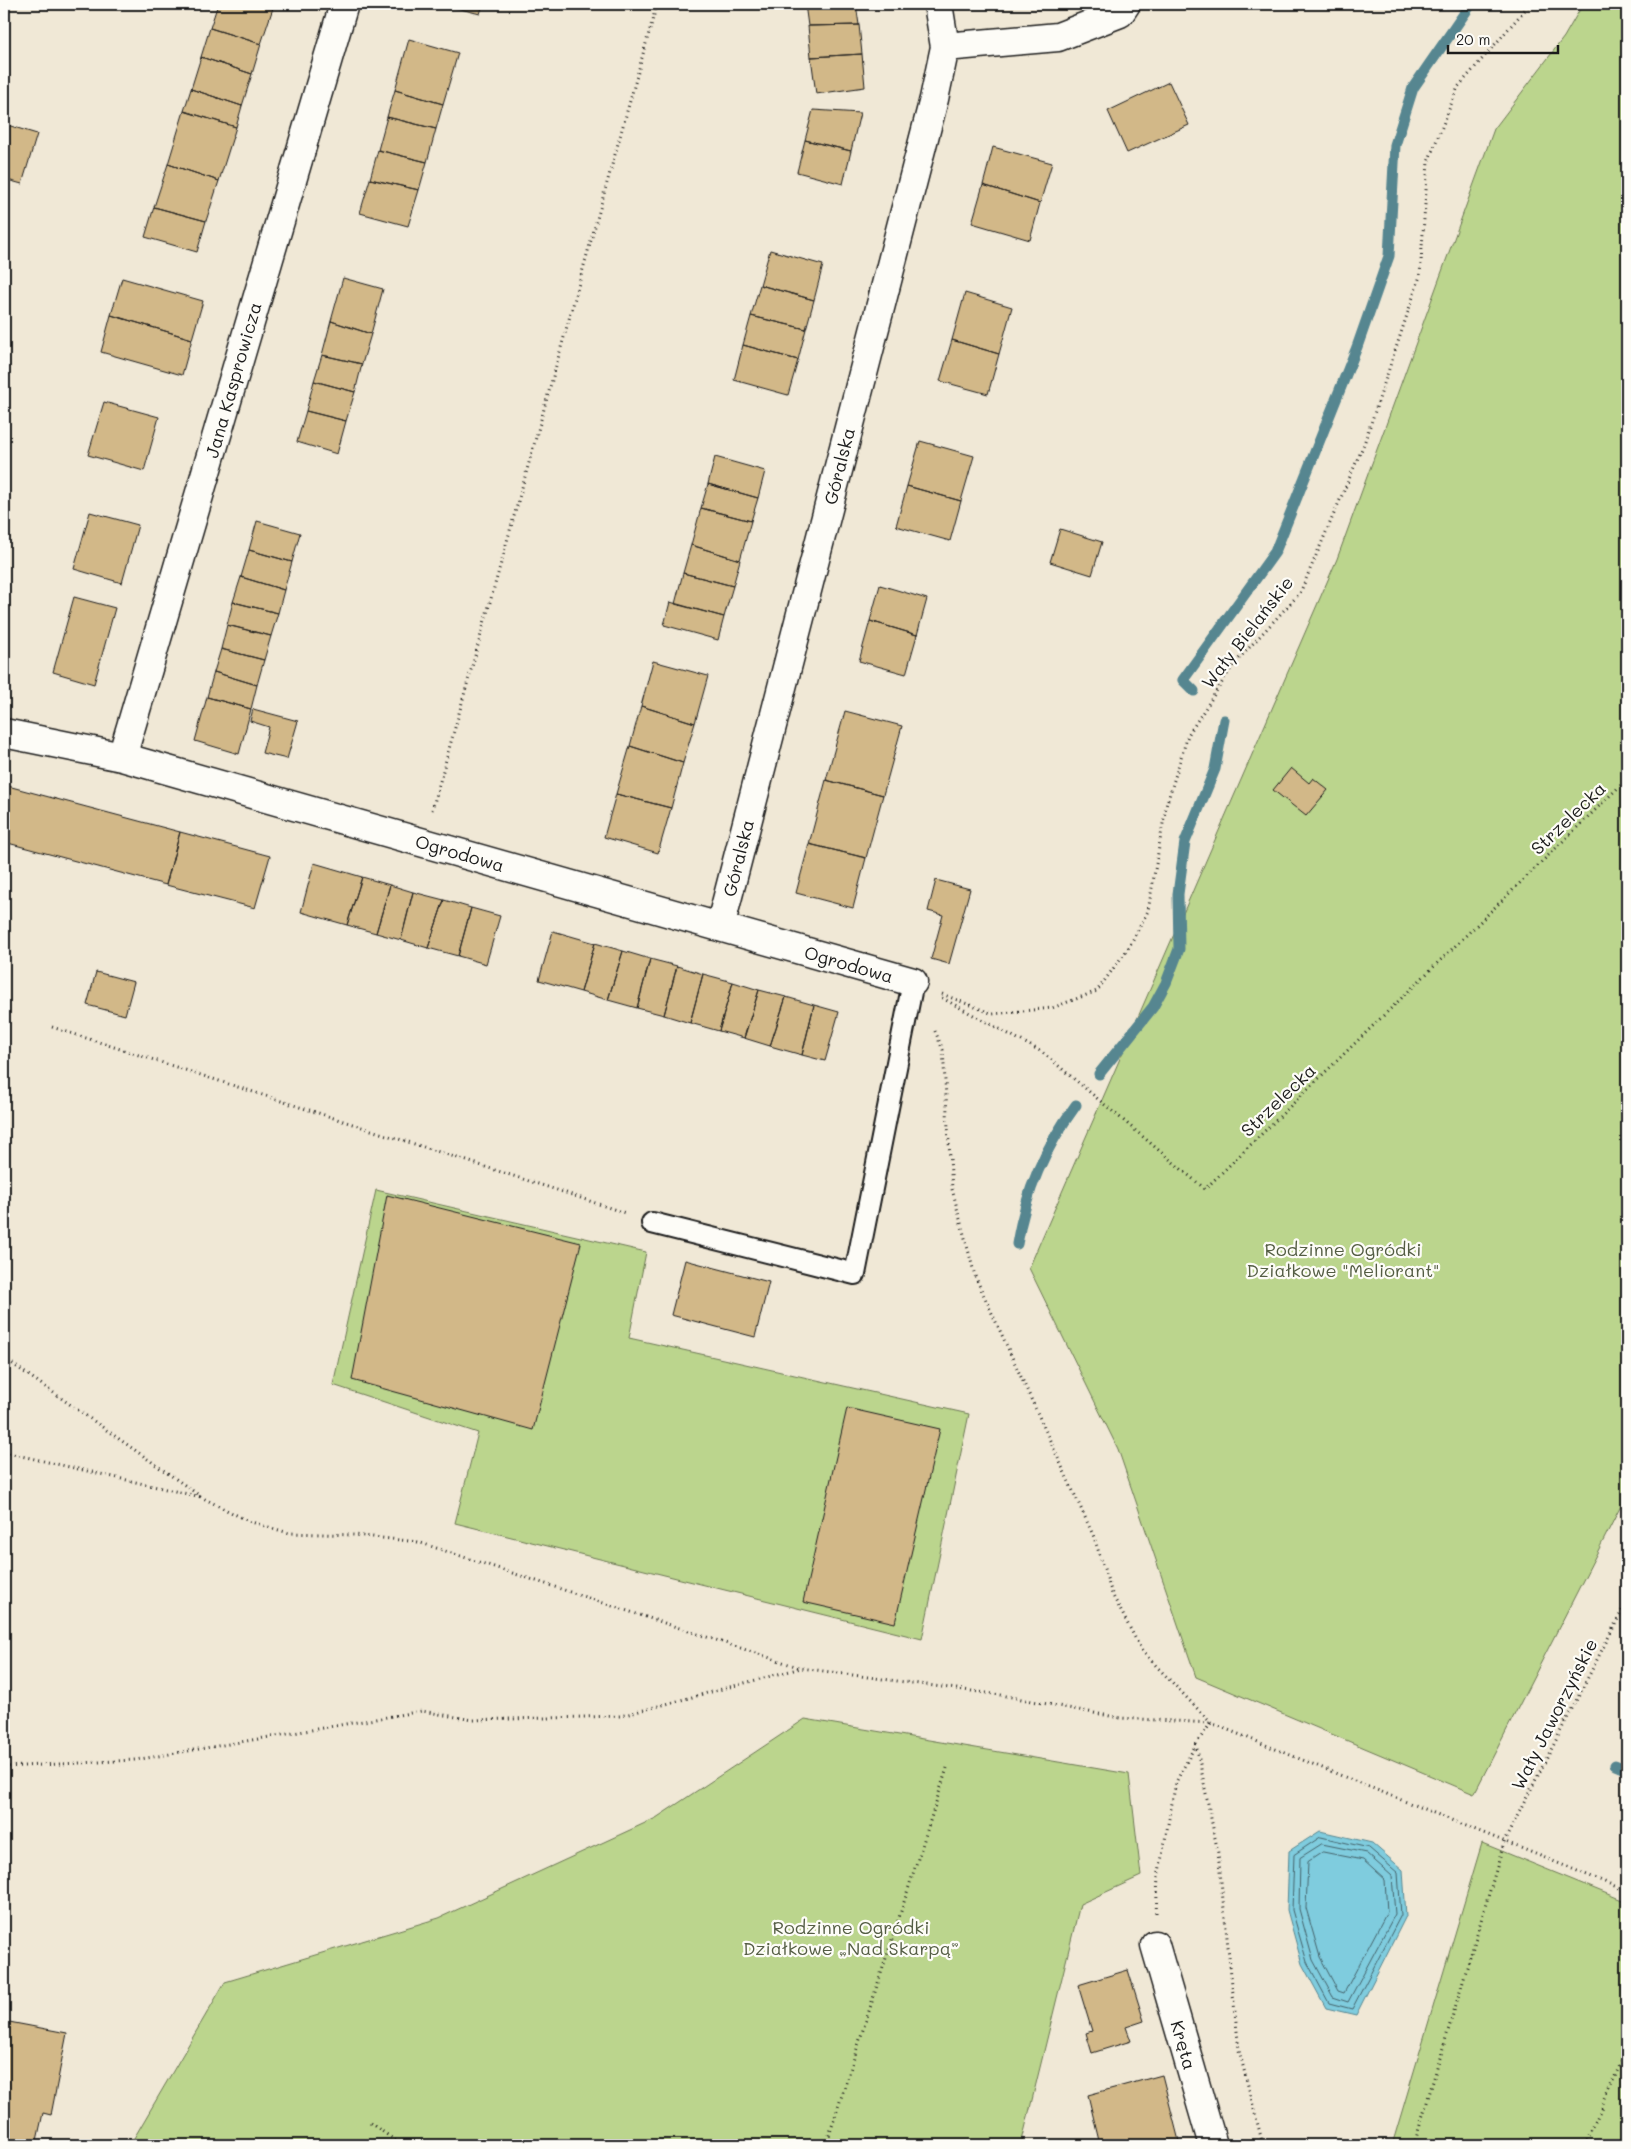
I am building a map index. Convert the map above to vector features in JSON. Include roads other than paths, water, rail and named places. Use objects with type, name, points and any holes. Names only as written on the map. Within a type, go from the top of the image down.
[{"type":"street","name":"Jana Kasprowicza","points":[[122,757],[344,4]]},
{"type":"street","name":"Góralska","points":[[720,927],[934,99],[944,47],[938,4]]},
{"type":"street","points":[[944,47],[1058,37],[1120,13],[1126,4]]},
{"type":"street","name":"Ogrodowa","points":[[4,733],[122,757],[913,982]]},
{"type":"street","name":"Kręta","points":[[1155,1945],[1213,2145]]},
{"type":"lane","points":[[652,1223],[855,1274],[913,982]]},
{"type":"water","points":[[1320,1831],[1372,1843],[1403,1870],[1406,1916],[1356,2015],[1326,2008],[1302,1964],[1287,1910],[1289,1851]]},
{"type":"waterway","points":[[1194,691],[1183,680],[1275,552],[1357,347],[1389,256],[1395,145],[1413,88],[1471,4]]},
{"type":"waterway","points":[[1099,1074],[1153,1007],[1166,983],[1179,949],[1178,894],[1185,842],[1215,769],[1224,720]]},
{"type":"waterway","points":[[1017,1244],[1031,1188],[1038,1171],[1055,1138],[1076,1105]]},
{"type":"waterway","points":[[1615,1765],[1627,1770]]},
{"type":"park label","name":"Rodzinne Ogródki Działkowe \"Meliorant\"","points":[[1343,1259]]},
{"type":"park label","name":"Rodzinne Ogródki Działkowe „Nad Skarpą”","points":[[851,1937]]}]
